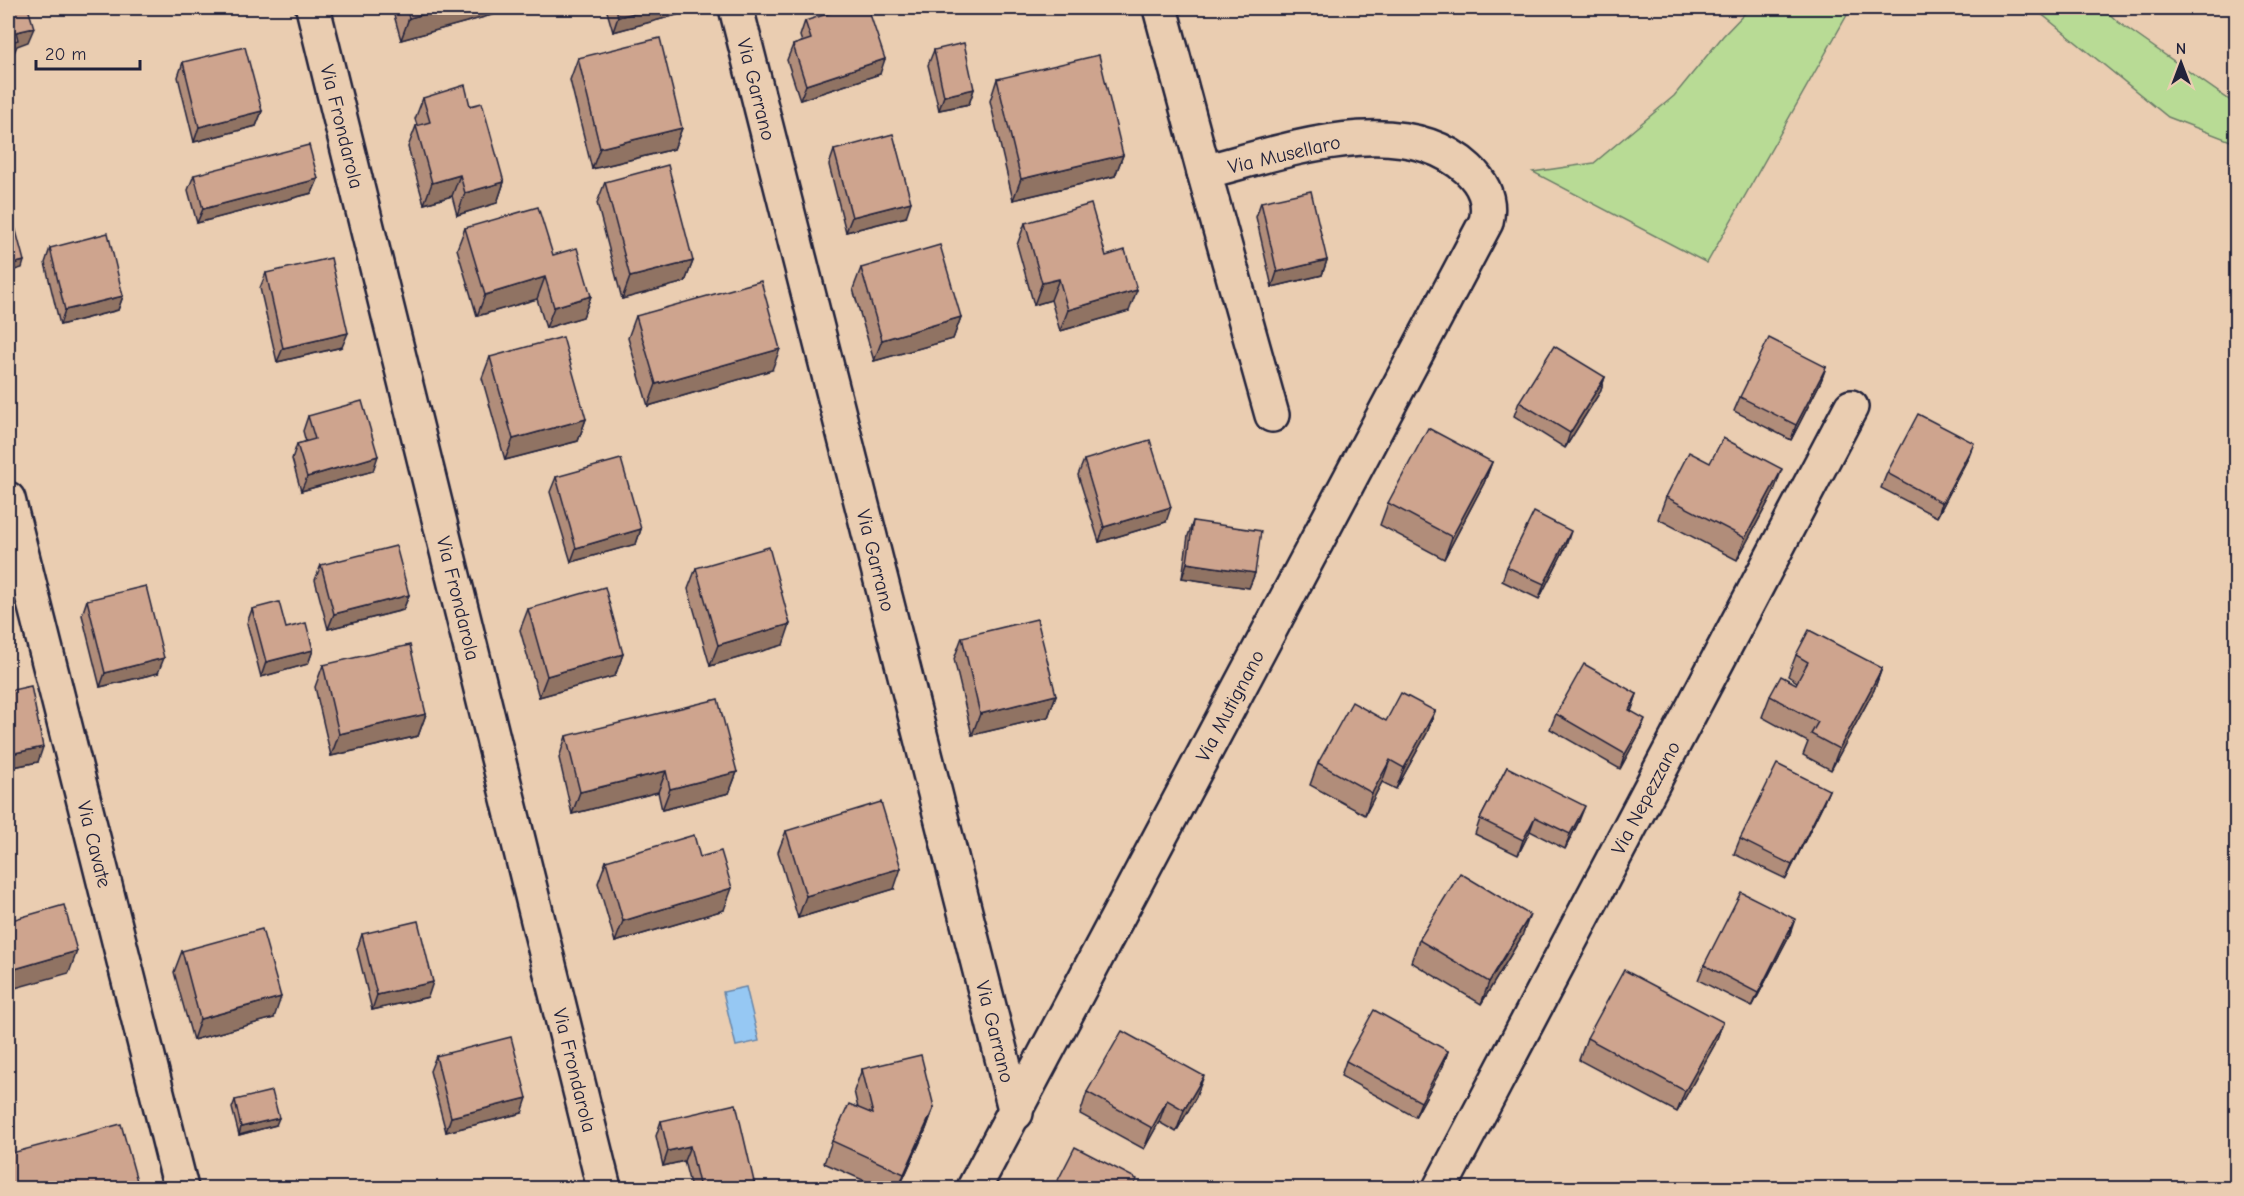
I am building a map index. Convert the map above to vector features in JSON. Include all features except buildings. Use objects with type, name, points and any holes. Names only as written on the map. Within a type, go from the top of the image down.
[{"type":"street","name":"Via Frondarola","points":[[313,8],[604,1188]]},
{"type":"street","name":"Via Garrano","points":[[736,8],[1016,1113]]},
{"type":"street","name":"Via Musellaro","points":[[1160,8],[1204,172],[1327,142],[1380,137],[1403,139],[1448,156],[1472,173],[1486,195],[1488,213],[1486,222]]},
{"type":"street","points":[[1204,172],[1272,415]]},
{"type":"street","name":"Via Mutignano","points":[[974,1188],[1016,1113],[1486,222]]},
{"type":"street","name":"Via Nepezzano","points":[[1440,1188],[1851,407]]},
{"type":"street","name":"Via Cavate","points":[[8,499],[180,1188]]},
{"type":"green space","points":[[1750,8],[1851,8],[1707,263],[1533,172],[1594,163],[1674,96],[1723,36]]},
{"type":"green space","points":[[2034,8],[2103,8],[2118,22],[2235,104],[2233,142],[2168,117]]},
{"type":"water","points":[[746,987],[759,1041],[736,1046],[723,992]]}]
